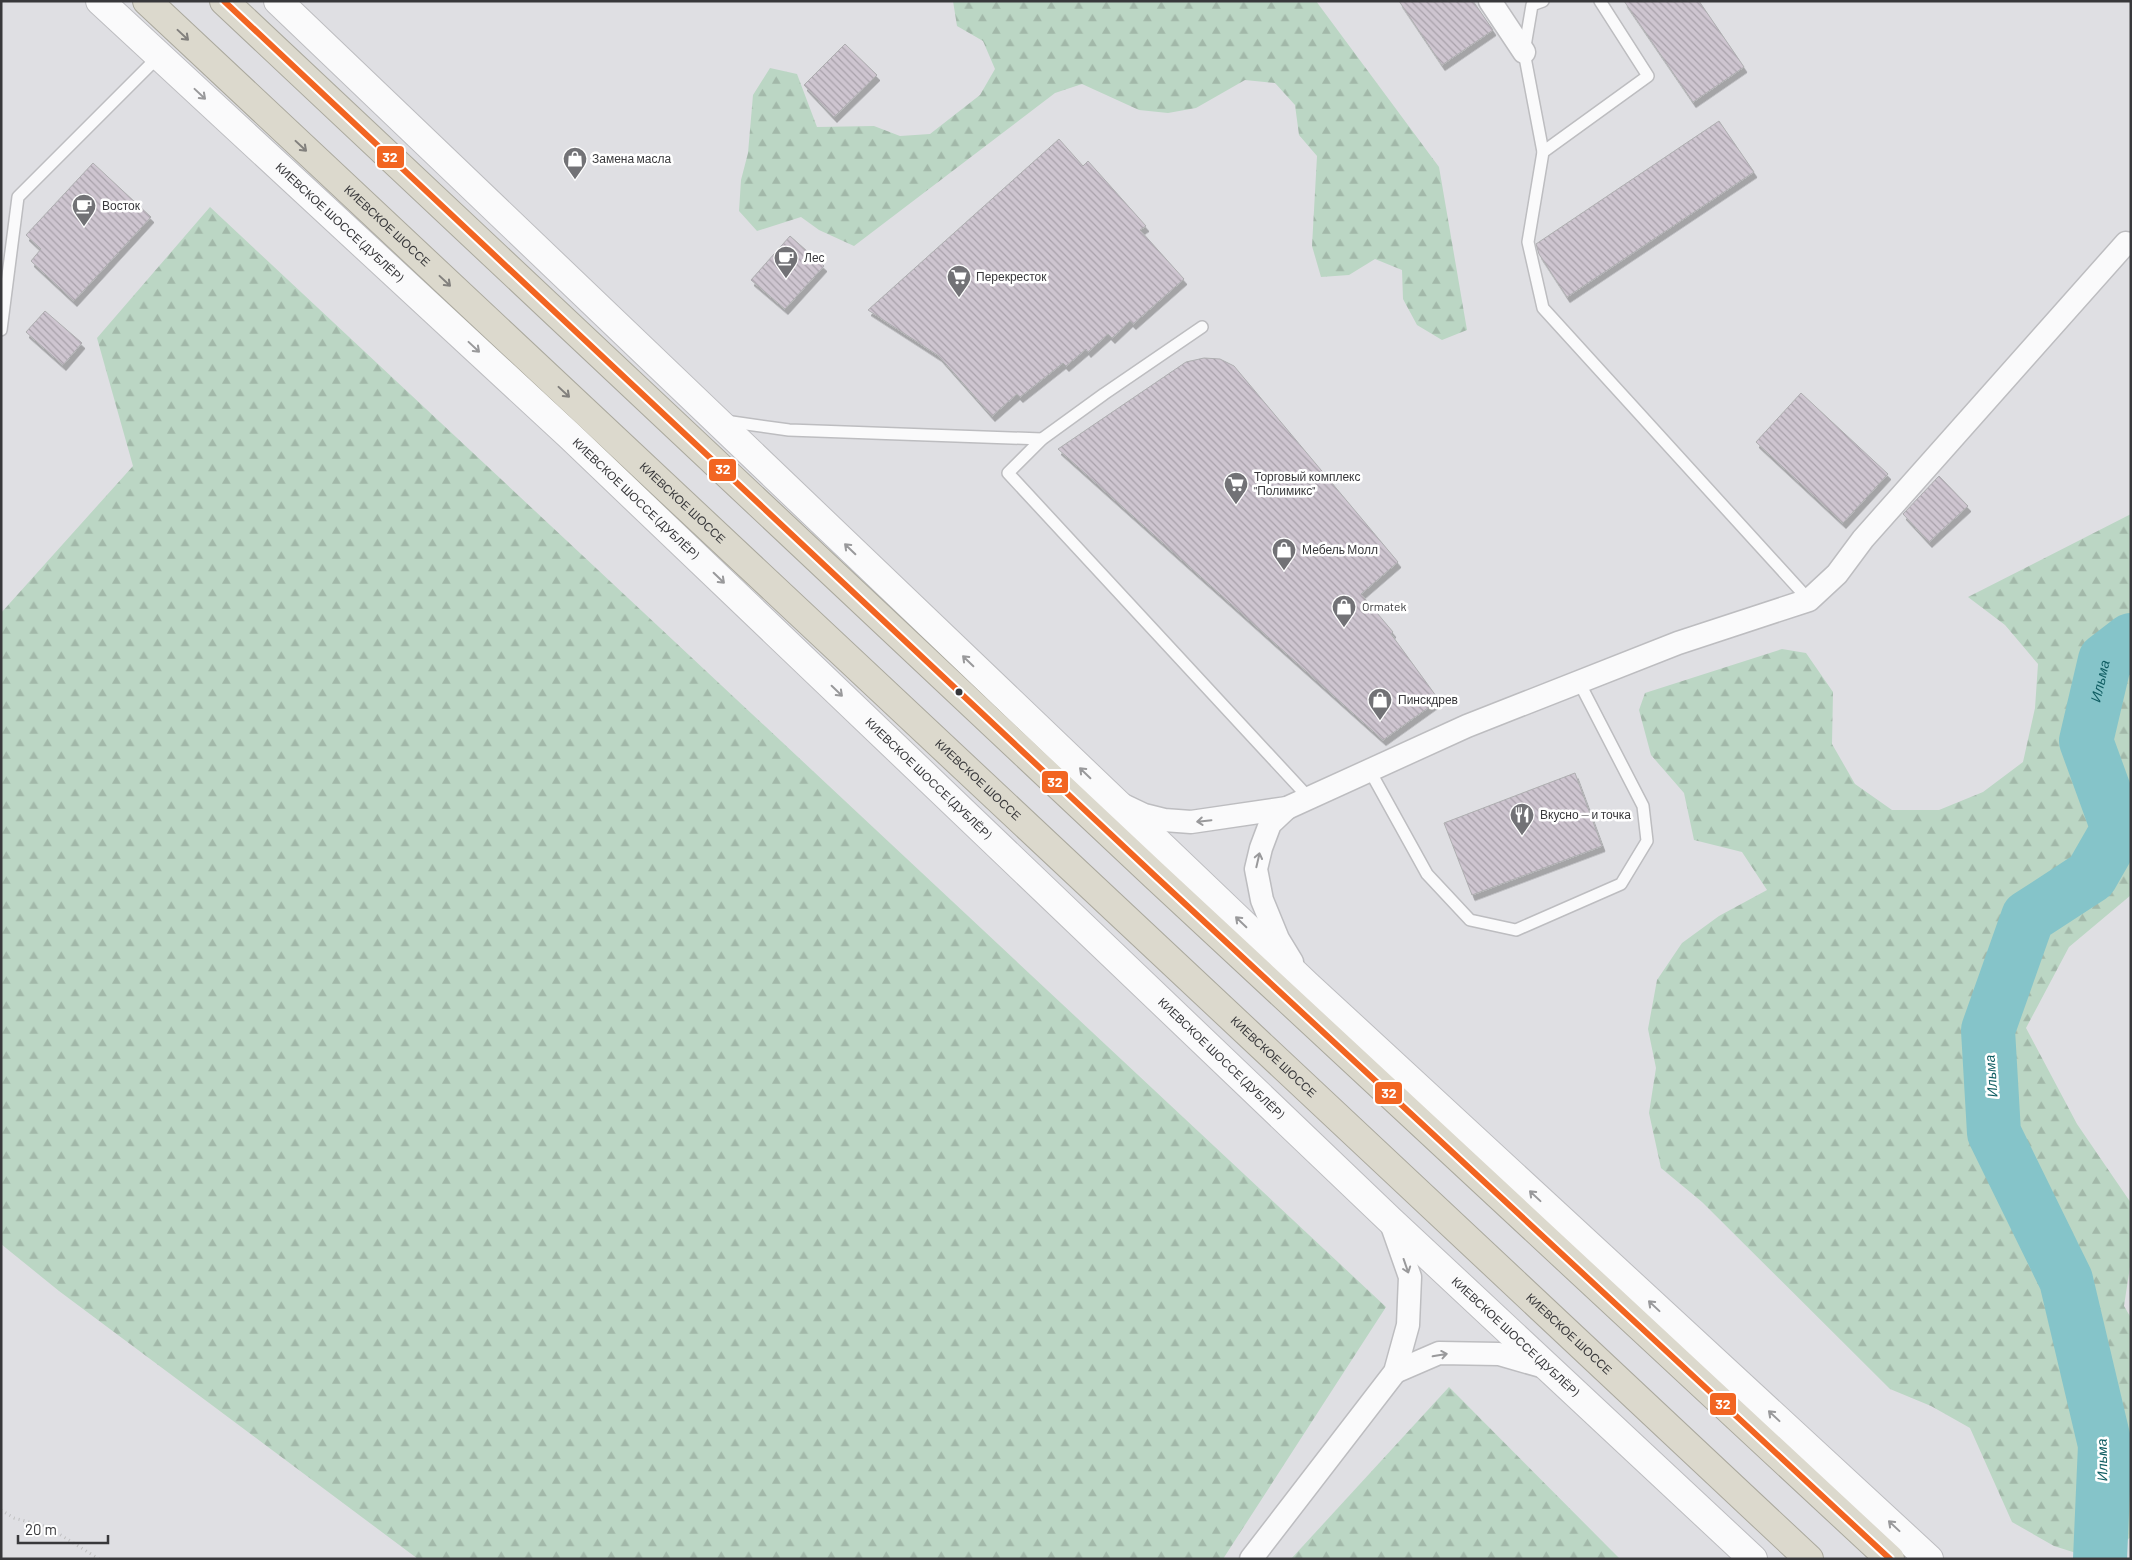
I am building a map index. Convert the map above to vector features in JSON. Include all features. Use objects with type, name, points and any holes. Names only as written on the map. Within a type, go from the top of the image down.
[{"type":"highway","name":"КИЕВСКОЕ ШОССЕ","points":[[147,1],[1809,1559]]},
{"type":"highway","points":[[224,1],[1270,983],[1890,1559]]},
{"type":"main road","name":"КИЕВСКОЕ ШОССЕ (ДУБЛЁР)","points":[[100,1],[563,429],[1390,1220],[1753,1559]]},
{"type":"main road","points":[[278,1],[1306,984],[1929,1559]]},
{"type":"main road","points":[[1270,983],[1468,1134]]},
{"type":"street","points":[[1490,1],[1524,52]]},
{"type":"street","points":[[1114,801],[1144,815],[1164,820],[1191,822],[1287,808],[1468,726],[1678,643],[1809,600],[1837,574],[1863,540],[2126,243]]},
{"type":"street","points":[[1287,808],[1270,824],[1260,848],[1256,869],[1262,900],[1278,939],[1306,984]]},
{"type":"street","points":[[1251,1559],[1395,1372],[1408,1325],[1410,1277],[1390,1220]]},
{"type":"street","points":[[1395,1372],[1439,1353],[1499,1354],[1550,1369]]},
{"type":"lane","points":[[1542,1],[1532,5],[1524,52],[1543,152],[1528,242],[1543,308],[1651,424],[1809,600]]},
{"type":"lane","points":[[1543,152],[1648,76],[1600,1]]},
{"type":"lane","points":[[1,330],[18,198],[159,56]]},
{"type":"lane","points":[[1202,327],[1042,439],[1008,472],[1310,798]]},
{"type":"lane","points":[[715,419],[789,430],[1042,439]]},
{"type":"lane","points":[[1370,771],[1427,874],[1470,920],[1516,930],[1621,884],[1647,841],[1643,806],[1579,682]]},
{"type":"path","points":[[1,1510],[14,1518],[48,1528],[99,1559]]},
{"type":"green space","points":[[953,1],[1316,1],[1439,167],[1467,330],[1442,340],[1417,325],[1403,299],[1402,270],[1375,259],[1349,275],[1321,277],[1312,246],[1317,156],[1299,135],[1295,105],[1275,83],[1245,80],[1196,108],[1168,113],[1139,110],[1082,84],[1055,93],[854,246],[819,230],[801,217],[757,231],[739,211],[741,180],[748,153],[753,95],[770,68],[797,74],[817,127],[874,126],[900,136],[930,134],[980,95],[995,69],[983,41],[957,26]]},
{"type":"green space","points":[[210,207],[1386,1307],[1223,1559],[418,1559],[59,1291],[1,1244],[1,613],[133,466],[97,338]]},
{"type":"green space","points":[[2131,514],[2131,895],[2069,947],[2026,1028],[2077,1124],[2131,1203],[2131,1260],[2124,1306],[2131,1318],[2131,1537],[2100,1559],[2095,1559],[2054,1546],[2012,1522],[1970,1428],[1931,1406],[1890,1389],[1702,1202],[1661,1168],[1649,1113],[1656,1068],[1648,1029],[1657,980],[1682,943],[1719,916],[1767,890],[1742,852],[1694,840],[1684,793],[1651,755],[1639,710],[1645,693],[1782,649],[1806,653],[1833,692],[1832,744],[1855,784],[1892,810],[1939,810],[1983,792],[2023,762],[2035,708],[2038,664],[2005,625],[1968,597]]},
{"type":"green space","points":[[1449,1387],[1620,1559],[1291,1559]]},
{"type":"building","points":[[1399,1],[1473,1],[1493,30],[1442,65]]},
{"type":"building","points":[[1624,1],[1699,1],[1744,67],[1693,102]]},
{"type":"building","points":[[845,44],[877,75],[834,117],[804,85]]},
{"type":"building","points":[[1719,121],[1754,172],[1567,297],[1539,254],[1536,244]]},
{"type":"building","points":[[1059,139],[1083,166],[1088,161],[1146,226],[1140,230],[1184,279],[1133,324],[1130,321],[1112,338],[1108,334],[1088,352],[1086,349],[1066,366],[1063,363],[1020,397],[1017,394],[992,416],[939,356],[868,310]]},
{"type":"building","points":[[93,163],[151,217],[74,301],[31,261],[41,249],[26,235]]},
{"type":"building","points":[[790,236],[824,266],[785,309],[751,280]]},
{"type":"building","points":[[45,311],[82,343],[63,365],[26,332]]},
{"type":"building","name":"Торговый комплекс \"Полимикс\"","points":[[1204,358],[1220,359],[1234,366],[1398,562],[1361,594],[1393,632],[1391,634],[1439,700],[1383,740],[1058,449],[1186,362]]},
{"type":"building","points":[[1801,393],[1888,474],[1843,523],[1756,442]]},
{"type":"building","points":[[1939,476],[1968,506],[1929,542],[1903,514]]},
{"type":"building","points":[[1575,773],[1602,846],[1472,895],[1444,823]]},
{"type":"waterway","name":"Ильма","points":[[2100,1559],[2105,1445],[2066,1280],[1994,1133],[1988,1030],[2028,917],[2091,876],[2118,829],[2086,741],[2105,660],[2131,640]]},
{"type":"transit line","name":"32","points":[[224,1],[1154,875],[1890,1559]]},
{"type":"place","name":"Замена масла","points":[[575,180]]},
{"type":"place","name":"Восток","points":[[84,227]]},
{"type":"place","name":"Лес","points":[[786,279]]},
{"type":"place","name":"Перекресток","points":[[959,298]]},
{"type":"place","name":"Торговый комплекс \"Полимикс\"","points":[[1236,505]]},
{"type":"place","name":"Мебель Молл","points":[[1284,571]]},
{"type":"place","name":"Ormatek","points":[[1344,628]]},
{"type":"place","name":"Пинскдрев","points":[[1380,721]]},
{"type":"place","name":"Вкусно — и точка","points":[[1522,836]]}]
